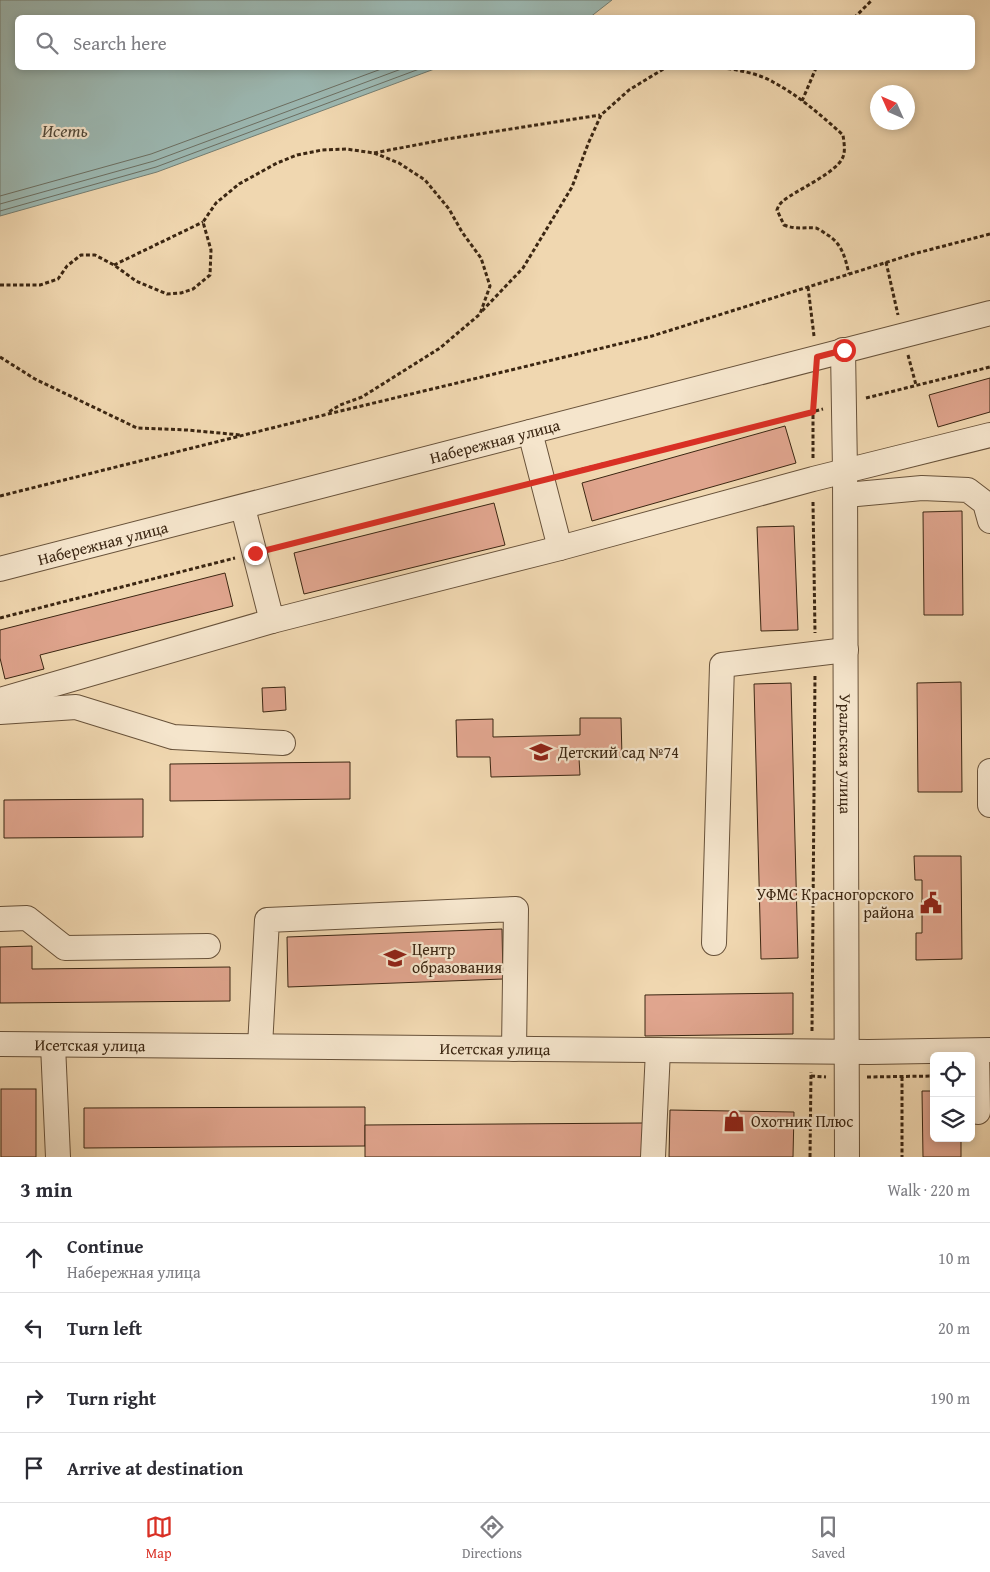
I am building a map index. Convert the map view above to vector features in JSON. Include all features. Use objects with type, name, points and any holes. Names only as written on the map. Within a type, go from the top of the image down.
[{"type":"street","name":"Набережная улица","points":[[0,569],[243,508],[990,313]]},
{"type":"street","name":"Уральская улица","points":[[844,350],[846,471],[847,1157]]},
{"type":"street","points":[[530,432],[560,548]]},
{"type":"street","points":[[0,700],[272,621],[560,548],[813,479],[990,435]]},
{"type":"street","points":[[846,495],[922,488],[968,490],[985,503],[990,522]]},
{"type":"street","points":[[243,508],[272,621]]},
{"type":"street","points":[[714,943],[722,665],[846,650]]},
{"type":"street","points":[[0,712],[76,708],[173,738],[283,744]]},
{"type":"street","points":[[990,771],[990,805]]},
{"type":"street","points":[[260,1046],[267,920],[516,910],[514,1048]]},
{"type":"street","points":[[0,919],[28,918],[65,948],[208,946]]},
{"type":"street","name":"Исетская улица","points":[[0,1044],[846,1052],[984,1050]]},
{"type":"street","points":[[53,1044],[58,1157]]},
{"type":"street","points":[[653,1157],[658,1050]]},
{"type":"street","points":[[978,1112],[984,1050]]},
{"type":"path","points":[[857,15],[872,0]]},
{"type":"path","points":[[324,415],[340,405],[362,397],[440,348],[480,314],[523,268],[572,187],[601,115],[629,90],[662,70]]},
{"type":"path","points":[[736,70],[772,81],[802,101],[844,135],[845,148],[842,160],[828,174],[779,204],[777,210],[784,225],[793,228],[817,228],[839,243],[845,256],[849,274]]},
{"type":"path","points":[[802,101],[815,70]]},
{"type":"path","points":[[374,153],[447,139],[601,115]]},
{"type":"path","points":[[114,265],[203,222],[216,203],[239,184],[297,155],[322,150],[346,149],[374,153],[399,163],[425,180],[449,209],[480,258],[490,286],[480,314]]},
{"type":"path","points":[[0,285],[40,285],[58,279],[67,266],[81,255],[95,255],[114,265],[136,281],[167,294],[181,293],[193,289],[210,275],[211,250],[203,222]]},
{"type":"path","points":[[0,496],[652,336],[886,262],[990,234]]},
{"type":"path","points":[[886,262],[916,386]]},
{"type":"path","points":[[808,287],[817,357],[813,412],[815,654],[810,1157]]},
{"type":"path","points":[[0,357],[35,378],[137,428],[246,435]]},
{"type":"path","points":[[0,618],[990,366]]},
{"type":"path","points":[[811,1076],[930,1076]]},
{"type":"path","points":[[902,1077],[902,1157]]},
{"type":"water","name":"Исеть","points":[[0,0],[612,0],[593,15],[15,15],[15,70],[432,70],[157,172],[0,216]]},
{"type":"building","points":[[990,378],[990,412],[938,427],[929,395]]},
{"type":"building","points":[[785,426],[796,463],[592,521],[582,483]]},
{"type":"building","points":[[494,503],[505,545],[304,594],[294,553]]},
{"type":"building","points":[[962,511],[963,615],[924,615],[923,512]]},
{"type":"building","points":[[794,526],[798,630],[761,631],[757,527]]},
{"type":"building","points":[[225,573],[233,606],[40,655],[44,669],[5,679],[0,658],[0,630]]},
{"type":"building","points":[[961,682],[962,792],[918,792],[917,683]]},
{"type":"building","points":[[791,683],[798,958],[761,959],[754,684]]},
{"type":"building","points":[[285,687],[286,710],[263,712],[262,688]]},
{"type":"building","points":[[580,718],[621,718],[622,757],[579,758],[580,775],[491,777],[490,757],[457,757],[456,720],[493,719],[493,737],[580,735]]},
{"type":"building","points":[[350,762],[350,799],[170,801],[170,764]]},
{"type":"building","points":[[143,799],[143,837],[4,838],[4,800]]},
{"type":"building","points":[[914,856],[961,856],[962,959],[916,960],[916,933],[922,933],[922,880],[915,880]]},
{"type":"building","name":"Центр образования","points":[[502,929],[503,979],[288,987],[287,937]]},
{"type":"building","points":[[32,946],[32,969],[230,967],[230,1001],[0,1003],[0,947]]},
{"type":"building","points":[[793,993],[793,1034],[645,1036],[645,995]]},
{"type":"building","points":[[1,1089],[36,1089],[36,1157],[1,1157]]},
{"type":"building","points":[[922,1091],[930,1091],[930,1142],[961,1142],[961,1157],[923,1157]]},
{"type":"building","points":[[365,1107],[365,1146],[84,1148],[84,1108]]},
{"type":"building","points":[[670,1110],[794,1112],[793,1157],[669,1157]]},
{"type":"building","points":[[643,1123],[643,1157],[365,1157],[365,1125]]},
{"type":"place","name":"Детский сад №74","points":[[541,752]]},
{"type":"place","name":"УФМС Красногорского района","points":[[931,903]]},
{"type":"place","name":"Центр образования","points":[[395,958]]},
{"type":"place","name":"Охотник Плюс","points":[[734,1121]]},
{"type":"route","points":[[255,553],[813,412],[817,357],[844,350]]}]
